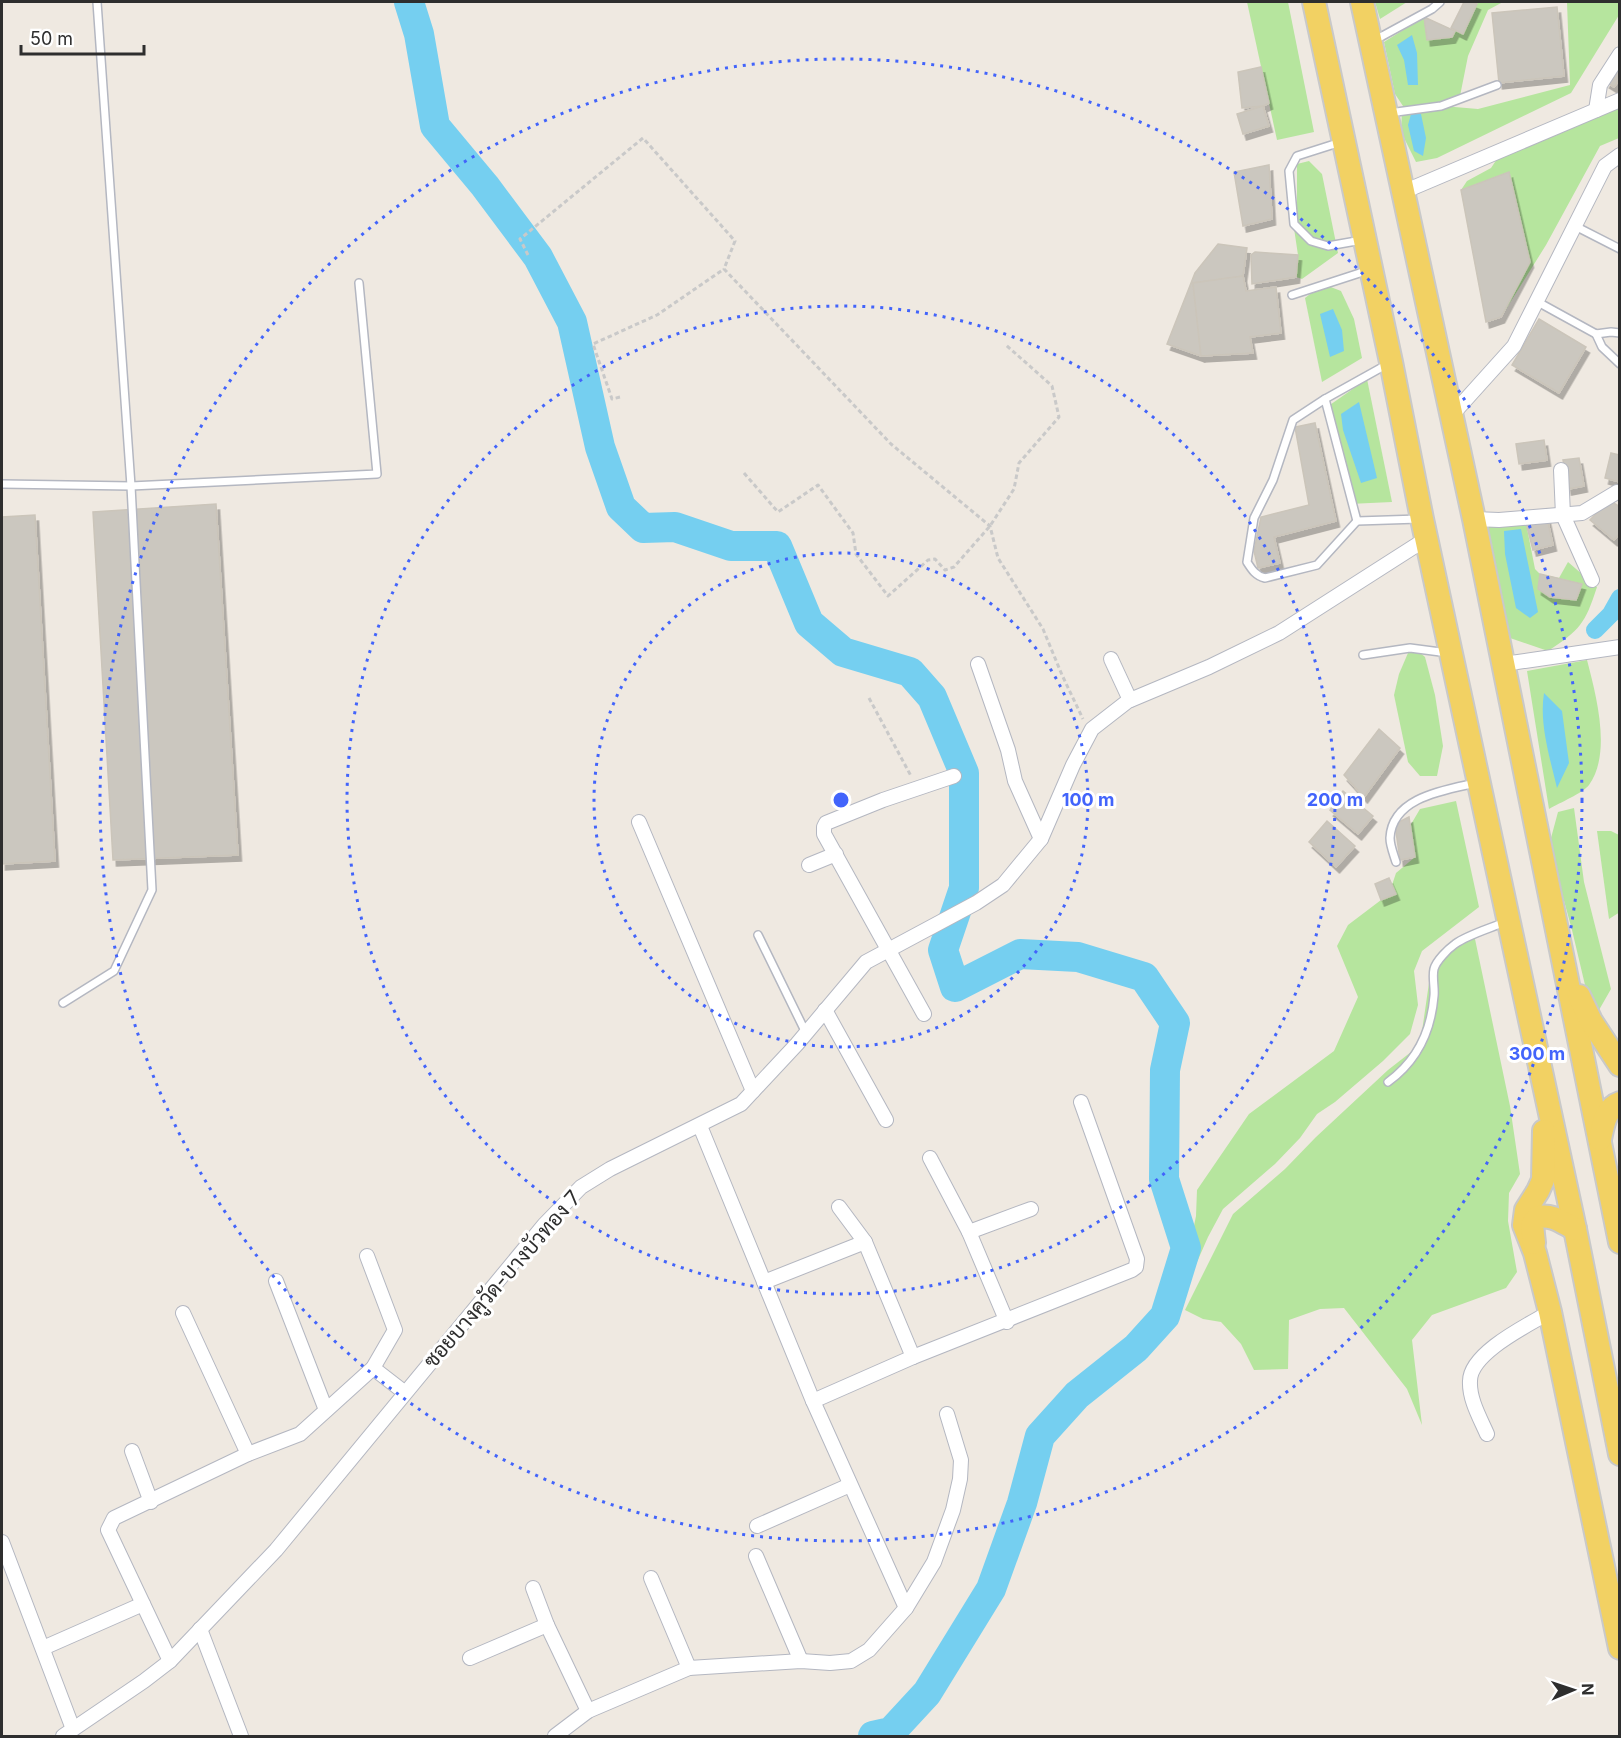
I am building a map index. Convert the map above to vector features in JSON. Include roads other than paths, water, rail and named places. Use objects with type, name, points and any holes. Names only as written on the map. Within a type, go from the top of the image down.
[{"type":"main road","points":[[1314,2],[1371,270],[1384,366],[1424,529],[1575,1229],[1620,1454]]},
{"type":"main road","points":[[1362,2],[1474,519],[1620,1242]]},
{"type":"main road","points":[[1566,968],[1591,1021],[1620,1065]]},
{"type":"main road","points":[[1545,1098],[1543,1180],[1526,1210],[1524,1225],[1550,1312],[1620,1648]]},
{"type":"main road","points":[[1599,1142],[1606,1117],[1613,1106],[1620,1103]]},
{"type":"main road","points":[[1534,1253],[1532,1225],[1538,1217],[1547,1215],[1554,1217],[1575,1229]]},
{"type":"street","points":[[1596,110],[1600,85],[1620,54]]},
{"type":"street","points":[[1403,192],[1620,100]]},
{"type":"street","points":[[1451,416],[1514,346],[1605,166],[1620,155]]},
{"type":"street","points":[[1561,470],[1563,515],[1592,580]]},
{"type":"street","points":[[1474,519],[1498,520],[1582,513],[1617,492]]},
{"type":"street","name":"ซอยบางคูวัด-บางบัวทอง 7","points":[[68,1733],[170,1661],[276,1550],[544,1225],[581,1187],[610,1168],[741,1104],[806,1033],[866,962],[976,903],[1003,885],[1041,839],[1073,765],[1092,729],[1130,700],[1209,667],[1279,633],[1424,529]]},
{"type":"street","points":[[1504,664],[1613,648]]},
{"type":"street","points":[[1111,658],[1130,700]]},
{"type":"street","points":[[978,664],[1008,750],[1015,781],[1041,839]]},
{"type":"street","points":[[924,1014],[824,834],[824,827],[826,823],[883,800],[954,776]]},
{"type":"street","points":[[639,822],[753,1091]]},
{"type":"street","points":[[809,865],[836,854]]},
{"type":"street","points":[[825,1010],[886,1120]]},
{"type":"street","points":[[813,1401],[1136,1267],[1137,1259],[1081,1102]]},
{"type":"street","points":[[700,1126],[813,1401],[906,1608]]},
{"type":"street","points":[[930,1158],[969,1232],[1007,1322]]},
{"type":"street","points":[[839,1207],[865,1242],[913,1358]]},
{"type":"street","points":[[969,1232],[1031,1209]]},
{"type":"street","points":[[764,1282],[865,1242]]},
{"type":"street","points":[[170,1661],[108,1530],[114,1518],[248,1454],[300,1434],[373,1368],[395,1330],[368,1256]]},
{"type":"street","points":[[276,1281],[326,1410]]},
{"type":"street","points":[[1487,1434],[1470,1393],[1469,1378],[1474,1365],[1500,1343],[1550,1312]]},
{"type":"street","points":[[183,1313],[248,1454]]},
{"type":"street","points":[[373,1368],[404,1392]]},
{"type":"street","points":[[555,1737],[588,1712],[689,1668],[801,1661],[830,1663],[851,1661],[869,1650],[906,1608],[934,1562],[953,1510],[960,1479],[961,1460],[947,1414]]},
{"type":"street","points":[[132,1451],[151,1502]]},
{"type":"street","points":[[757,1526],[850,1485]]},
{"type":"street","points":[[2,1542],[43,1648],[68,1733]]},
{"type":"street","points":[[756,1556],[801,1661]]},
{"type":"street","points":[[651,1578],[689,1668]]},
{"type":"street","points":[[533,1588],[588,1712]]},
{"type":"street","points":[[43,1648],[143,1604]]},
{"type":"street","points":[[470,1658],[547,1624]]},
{"type":"street","points":[[200,1629],[241,1737]]},
{"type":"lane","points":[[63,1003],[114,971],[152,890],[131,486],[97,2]]},
{"type":"lane","points":[[1371,42],[1432,9],[1440,2]]},
{"type":"lane","points":[[1386,113],[1441,106],[1497,85]]},
{"type":"lane","points":[[1343,141],[1297,156],[1289,171],[1294,224],[1311,241],[1328,246],[1365,240]]},
{"type":"lane","points":[[1575,226],[1620,249]]},
{"type":"lane","points":[[1292,295],[1371,270]]},
{"type":"lane","points":[[2,484],[131,486],[377,474],[359,283]]},
{"type":"lane","points":[[1536,301],[1596,334],[1602,346],[1620,364]]},
{"type":"lane","points":[[1596,334],[1620,333]]},
{"type":"lane","points":[[1357,521],[1317,565],[1265,578],[1253,572],[1247,562],[1254,518],[1274,480],[1293,420],[1384,366]]},
{"type":"lane","points":[[1325,399],[1357,521]]},
{"type":"lane","points":[[1357,521],[1424,529]]},
{"type":"lane","points":[[1363,655],[1410,648],[1451,654]]},
{"type":"lane","points":[[1396,862],[1390,840],[1393,823],[1402,812],[1426,794],[1478,782]]},
{"type":"lane","points":[[1388,1082],[1401,1072],[1416,1055],[1426,1034],[1433,1009],[1434,968],[1439,960],[1455,943],[1508,921]]},
{"type":"lane","points":[[758,935],[806,1033]]},
{"type":"water","points":[[1412,35],[1417,53],[1418,85],[1408,85],[1404,60],[1397,45]]},
{"type":"water","points":[[1411,114],[1421,114],[1426,138],[1423,156],[1414,151],[1408,125]]},
{"type":"water","points":[[1333,309],[1342,330],[1344,351],[1330,357],[1320,314]]},
{"type":"water","points":[[1359,402],[1377,478],[1361,483],[1343,430],[1341,414]]},
{"type":"water","points":[[1521,529],[1538,612],[1530,618],[1516,608],[1505,554],[1504,531]]},
{"type":"water","points":[[1544,693],[1562,711],[1569,763],[1557,788],[1544,729]]},
{"type":"waterway","points":[[409,2],[419,34],[435,126],[485,186],[538,257],[572,322],[600,447],[621,507],[643,528],[675,527],[731,546],[777,546],[809,623],[843,652],[910,672],[932,697],[964,773],[964,888],[943,950],[955,987],[1020,954],[1078,957],[1144,977],[1175,1023],[1165,1070],[1164,1179],[1186,1248],[1165,1316],[1136,1348],[1077,1395],[1040,1436],[1022,1503],[991,1589],[927,1693],[891,1732],[873,1736]]},
{"type":"waterway","points":[[1595,630],[1611,614],[1620,598]]}]
